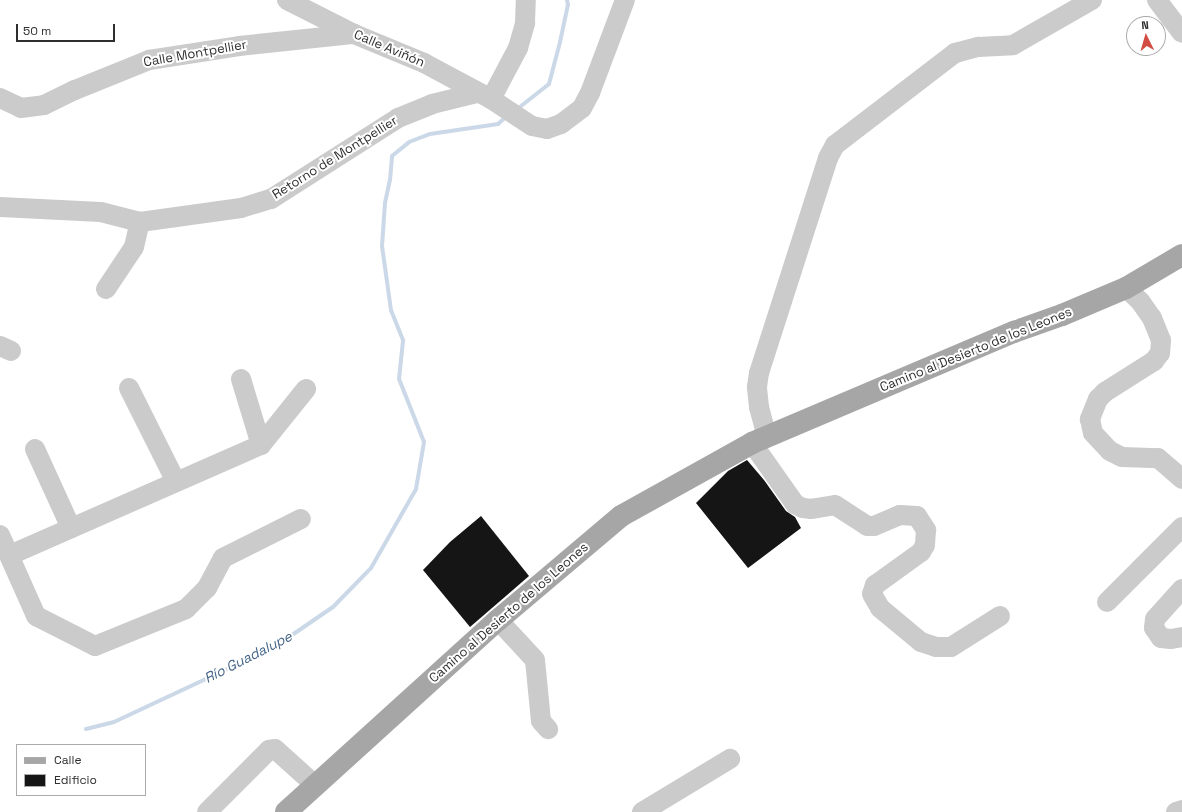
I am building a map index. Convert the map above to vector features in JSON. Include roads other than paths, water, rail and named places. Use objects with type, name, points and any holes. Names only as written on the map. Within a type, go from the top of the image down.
[{"type":"main road","name":"Camino al Desierto de los Leones","points":[[286,812],[498,620],[620,516],[759,440],[1014,332],[1062,315],[1126,288],[1182,255]]},
{"type":"street","name":"Calle Aviñón","points":[[287,0],[354,34],[424,63],[487,98],[532,126],[541,129],[555,128],[582,108],[590,94],[625,0]]},
{"type":"street","points":[[487,98],[518,48],[525,23],[526,0]]},
{"type":"street","points":[[1000,616],[951,647],[936,647],[921,642],[880,608],[872,594],[875,585],[921,552],[925,545],[926,530],[917,516],[900,515],[874,526],[868,526],[836,505],[811,509],[803,508],[795,504],[759,440],[759,407],[757,387],[759,373],[828,158],[836,146],[955,53],[978,47],[1013,45],[1092,0]]},
{"type":"street","points":[[1157,0],[1182,33]]},
{"type":"street","name":"Calle Montpellier","points":[[0,98],[21,108],[44,106],[75,90],[149,60],[239,46],[354,34]]},
{"type":"street","name":"Retorno de Montpellier","points":[[0,207],[101,212],[140,222],[242,208],[271,199],[398,118],[432,104],[487,98]]},
{"type":"street","points":[[106,289],[134,247],[140,222]]},
{"type":"street","points":[[1126,288],[1140,301],[1152,318],[1161,340],[1160,352],[1154,361],[1105,392],[1098,399],[1090,419],[1093,433],[1110,451],[1122,457],[1158,458],[1182,480]]},
{"type":"street","points":[[241,379],[261,445]]},
{"type":"street","points":[[129,388],[176,482]]},
{"type":"street","points":[[10,555],[261,445],[306,389]]},
{"type":"street","points":[[35,448],[71,528]]},
{"type":"street","points":[[0,535],[36,616],[95,646],[186,609],[207,588],[223,558],[301,519]]},
{"type":"street","points":[[1107,602],[1182,527]]},
{"type":"street","points":[[1182,589],[1156,619],[1154,628],[1161,638],[1171,639],[1182,637]]},
{"type":"street","points":[[498,620],[535,660],[541,720],[548,729]]},
{"type":"street","points":[[206,812],[269,750],[275,749],[315,786]]},
{"type":"street","points":[[642,812],[730,759]]},
{"type":"street","points":[[1176,812],[1182,810]]},
{"type":"waterway","name":"Río Guadalupe","points":[[516,110],[549,84],[568,5],[567,0]]},
{"type":"waterway","name":"Río Guadalupe","points":[[86,729],[114,722],[276,646],[333,607],[371,568],[416,489],[424,442],[399,379],[403,340],[391,310],[382,246],[385,203],[390,180],[392,156],[409,142],[430,134],[498,124],[507,116]]}]
